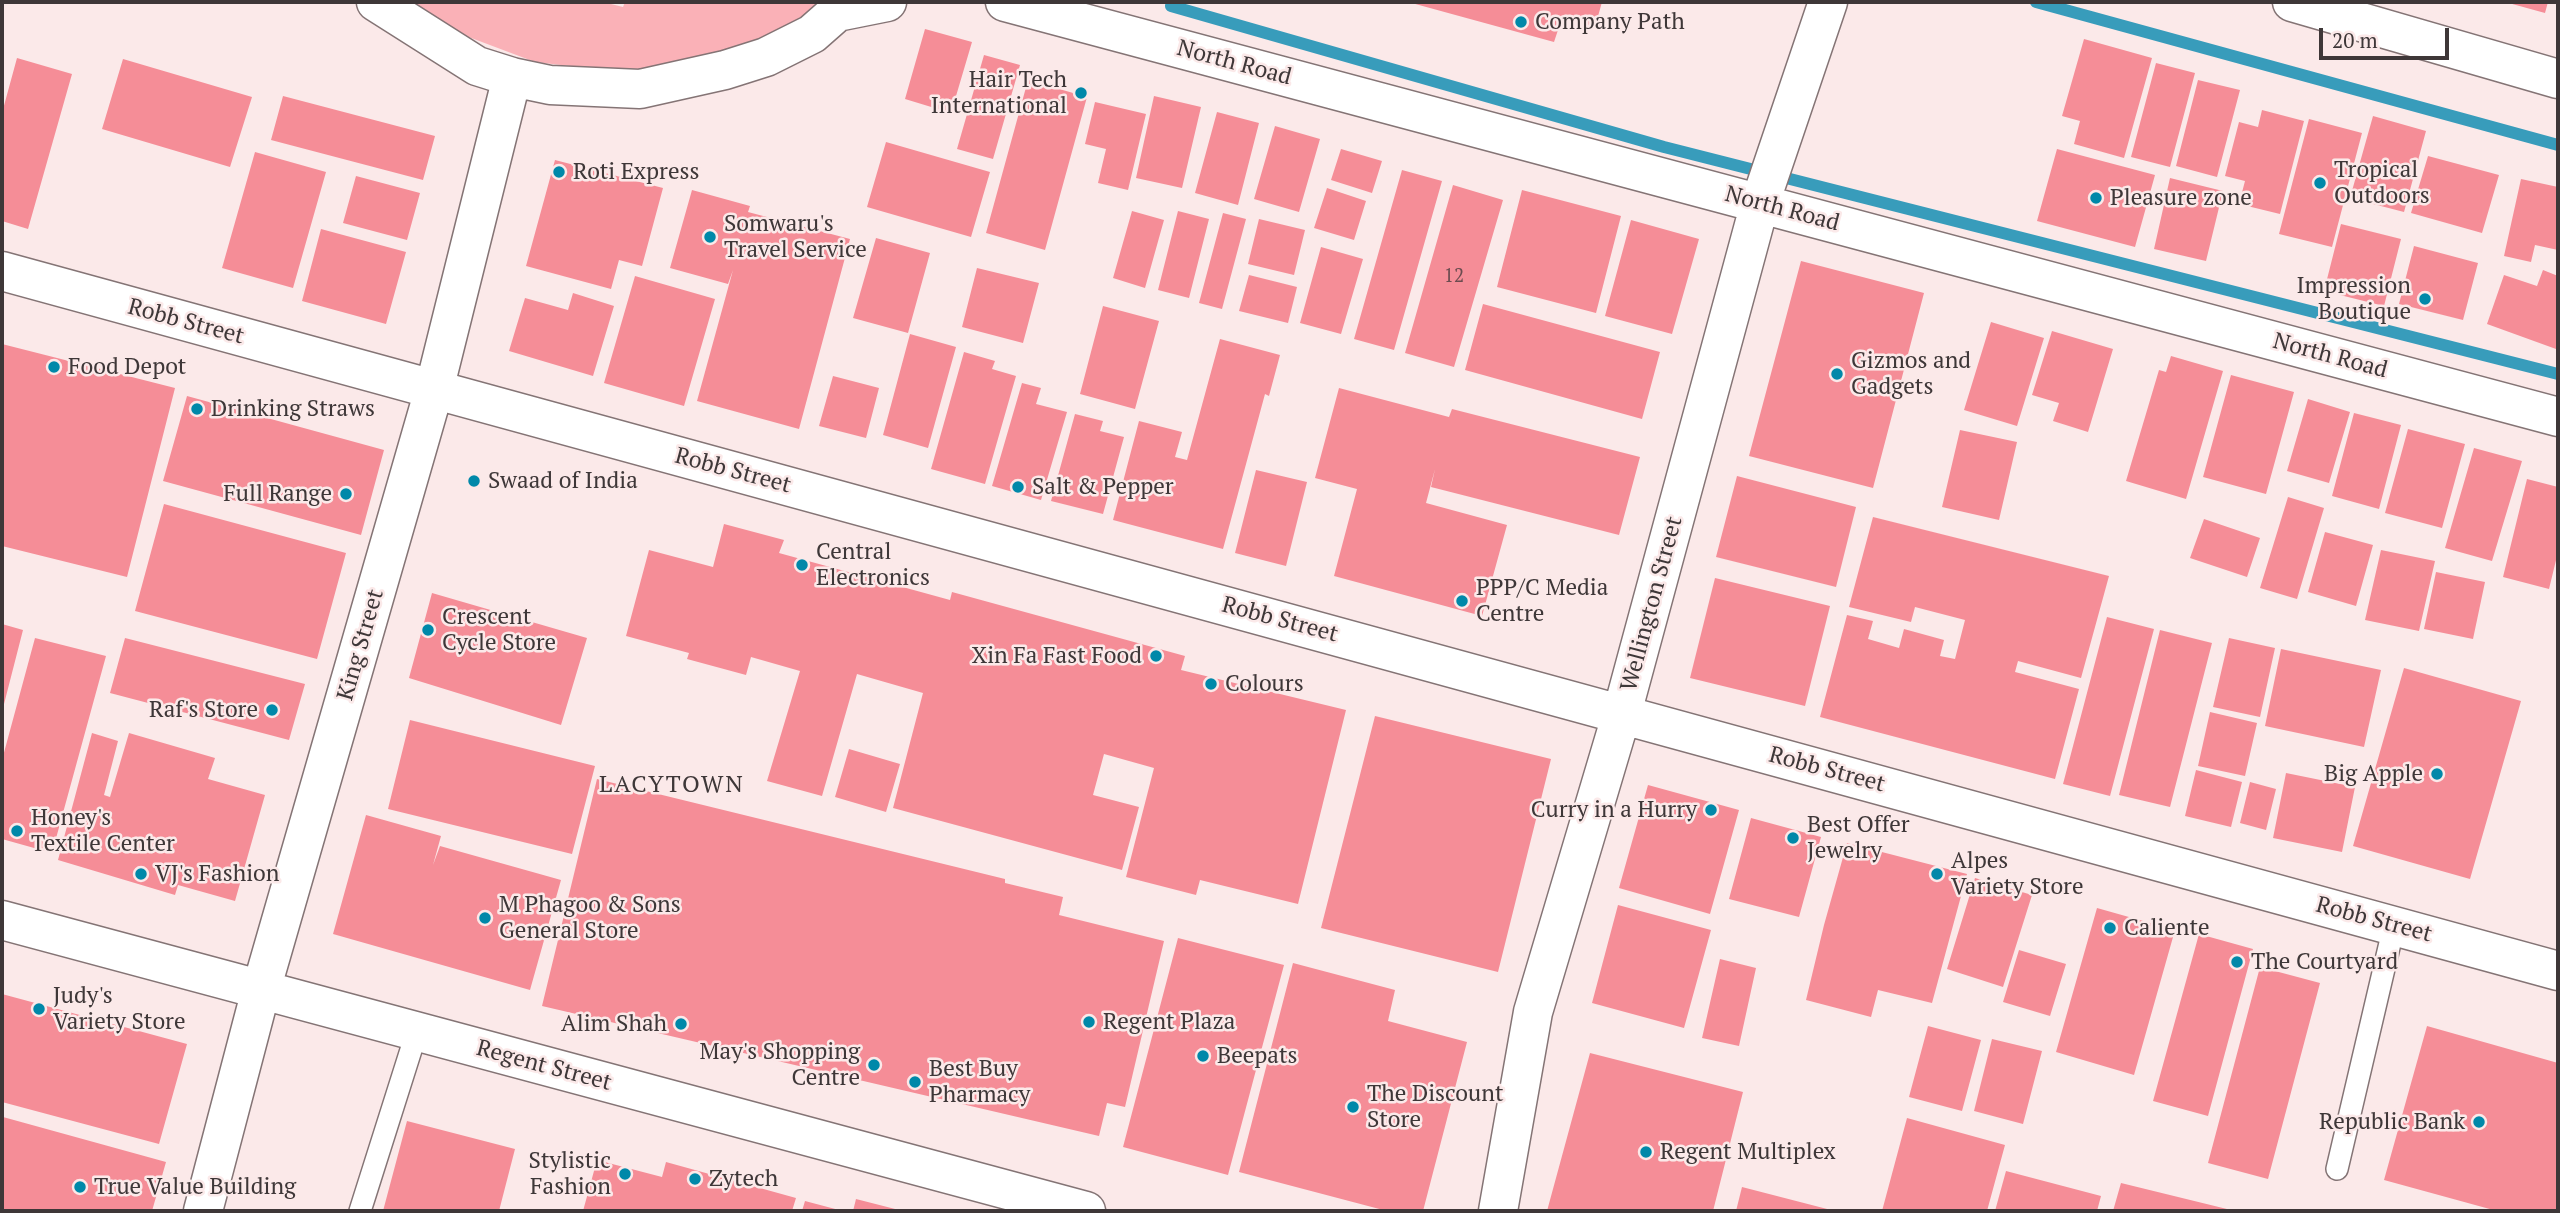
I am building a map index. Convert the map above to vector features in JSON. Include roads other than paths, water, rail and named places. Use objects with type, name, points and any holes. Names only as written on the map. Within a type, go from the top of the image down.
[{"type":"street","points":[[376,2],[477,66],[512,78],[550,85],[640,89],[725,70],[766,57],[812,34],[840,7],[887,2]]},
{"type":"street","name":"North Road","points":[[1005,2],[2558,417]]},
{"type":"street","name":"Wellington Street","points":[[1498,1211],[1533,1012],[1622,713],[1760,203],[1828,2]]},
{"type":"street","points":[[2292,2],[2558,79]]},
{"type":"street","name":"King Street","points":[[203,1211],[261,990],[434,390],[512,78]]},
{"type":"street","name":"Robb Street","points":[[2,271],[2558,971]]},
{"type":"street","name":"Regent Street","points":[[2,920],[1086,1211]]},
{"type":"lane","points":[[2337,1169],[2393,926]]},
{"type":"lane","points":[[360,1211],[417,1031]]},
{"type":"waterway","points":[[1172,2],[1171,6],[1664,147],[2558,374]]},
{"type":"waterway","points":[[2036,2],[2558,145]]},
{"type":"place","name":"Company Path","points":[[1521,22]]},
{"type":"place","name":"Hair Tech International","points":[[1081,93]]},
{"type":"place","name":"Roti Express","points":[[559,172]]},
{"type":"place","name":"Tropical Outdoors","points":[[2320,183]]},
{"type":"place","name":"Pleasure zone","points":[[2096,198]]},
{"type":"place","name":"Somwaru's Travel Service","points":[[710,237]]},
{"type":"place","name":"Impression Boutique","points":[[2425,299]]},
{"type":"place","name":"Food Depot","points":[[54,367]]},
{"type":"place","name":"Gizmos and Gadgets","points":[[1837,374]]},
{"type":"place","name":"Drinking Straws","points":[[197,409]]},
{"type":"place","name":"Swaad of India","points":[[474,481]]},
{"type":"place","name":"Salt & Pepper","points":[[1018,487]]},
{"type":"place","name":"Full Range","points":[[346,494]]},
{"type":"place","name":"Central Electronics","points":[[802,565]]},
{"type":"place","name":"PPP/C Media Centre","points":[[1462,601]]},
{"type":"place","name":"Crescent Cycle Store","points":[[428,630]]},
{"type":"place","name":"Xin Fa Fast Food","points":[[1156,656]]},
{"type":"place","name":"Colours","points":[[1211,684]]},
{"type":"place","name":"Raf's Store","points":[[272,710]]},
{"type":"place","name":"Big Apple","points":[[2437,774]]},
{"type":"place","name":"Curry in a Hurry","points":[[1711,810]]},
{"type":"place","name":"Honey's Textile Center","points":[[17,831]]},
{"type":"place","name":"Best Offer Jewelry","points":[[1793,838]]},
{"type":"place","name":"VJ's Fashion","points":[[141,874]]},
{"type":"place","name":"Alpes Variety Store","points":[[1937,874]]},
{"type":"place","name":"M Phagoo & Sons General Store","points":[[485,918]]},
{"type":"place","name":"Caliente","points":[[2110,928]]},
{"type":"place","name":"The Courtyard","points":[[2237,962]]},
{"type":"place","name":"Judy's Variety Store","points":[[39,1009]]},
{"type":"place","name":"Regent Plaza","points":[[1089,1022]]},
{"type":"place","name":"Alim Shah","points":[[681,1024]]},
{"type":"place","name":"Beepats","points":[[1203,1056]]},
{"type":"place","name":"May's Shopping Centre","points":[[874,1065]]},
{"type":"place","name":"Best Buy Pharmacy","points":[[915,1082]]},
{"type":"place","name":"The Discount Store","points":[[1353,1107]]},
{"type":"place","name":"Republic Bank","points":[[2479,1122]]},
{"type":"place","name":"Regent Multiplex","points":[[1646,1152]]},
{"type":"place","name":"Stylistic Fashion","points":[[625,1174]]},
{"type":"place","name":"Zytech","points":[[695,1179]]},
{"type":"place","name":"True Value Building","points":[[80,1187]]},
{"type":"district","name":"LACYTOWN","points":[[672,785]]}]
